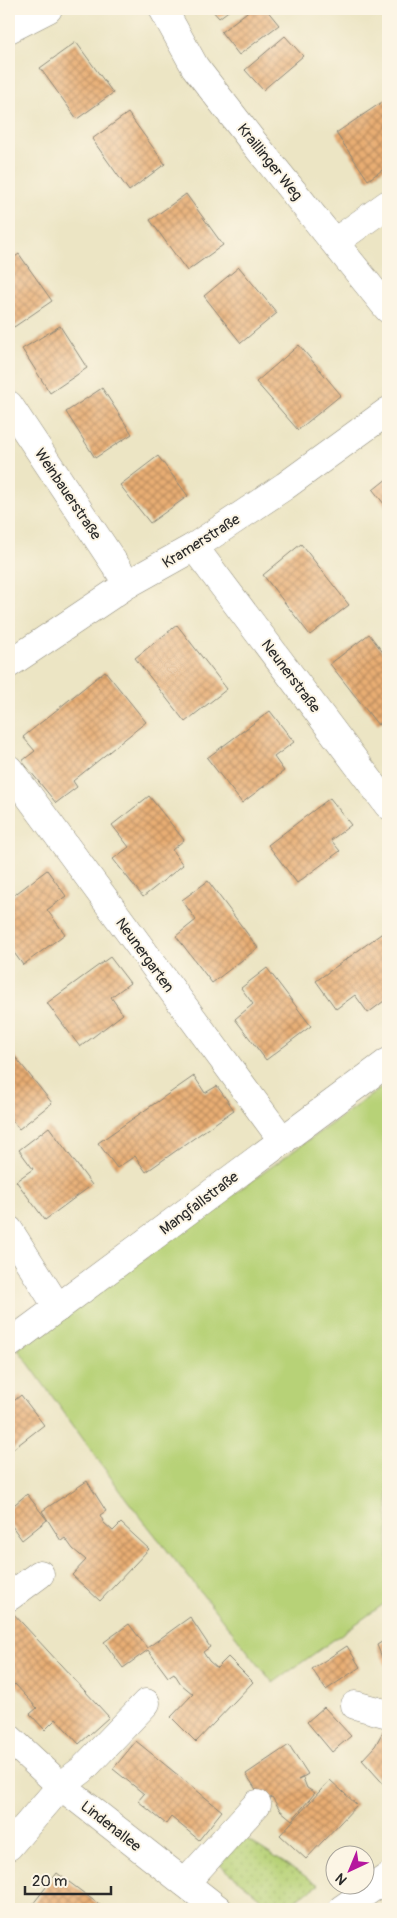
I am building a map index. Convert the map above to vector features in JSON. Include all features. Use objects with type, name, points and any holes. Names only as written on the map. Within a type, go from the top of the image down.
[{"type":"street","points":[[9,29],[48,9]]},
{"type":"street","name":"Kraillinger Weg","points":[[163,9],[195,68],[388,309]]},
{"type":"street","points":[[335,242],[388,204]]},
{"type":"street","name":"Weinbauerstraße","points":[[9,404],[128,584]]},
{"type":"street","name":"Kramerstraße","points":[[9,664],[128,584],[194,547],[285,486],[388,411]]},
{"type":"street","name":"Neunerstraße","points":[[194,547],[388,805]]},
{"type":"street","name":"Neunergarten","points":[[9,769],[283,1141]]},
{"type":"street","name":"Mangfallstraße","points":[[9,1344],[388,1062]]},
{"type":"street","points":[[9,1230],[58,1308]]},
{"type":"street","points":[[9,1598],[40,1574]]},
{"type":"street","points":[[9,1846],[61,1786],[82,1770],[146,1702]]},
{"type":"street","points":[[355,1705],[388,1714]]},
{"type":"street","name":"Lindenallee","points":[[9,1738],[61,1786],[218,1909]]},
{"type":"street","points":[[185,1883],[257,1804]]},
{"type":"street","points":[[360,1904],[388,1877]]},
{"type":"green space","points":[[388,1083],[388,1601],[273,1683],[127,1500],[18,1349]]},
{"type":"green space","points":[[242,1836],[319,1885],[280,1909],[274,1909],[219,1864]]},
{"type":"building","points":[[211,9],[231,9],[219,18]]},
{"type":"building","points":[[251,9],[266,9],[279,25],[239,55],[221,32]]},
{"type":"building","points":[[285,36],[303,56],[263,90],[245,70]]},
{"type":"building","points":[[76,42],[113,93],[77,119],[40,68]]},
{"type":"building","points":[[388,98],[388,166],[368,180],[336,133]]},
{"type":"building","points":[[128,113],[165,164],[129,191],[92,139]]},
{"type":"building","points":[[186,194],[223,245],[187,271],[150,220]]},
{"type":"building","points":[[19,254],[52,301],[14,327],[9,319],[9,261]]},
{"type":"building","points":[[239,267],[277,313],[241,343],[204,296]]},
{"type":"building","points":[[60,326],[87,368],[50,393],[22,349]]},
{"type":"building","points":[[299,345],[341,395],[298,430],[256,382]]},
{"type":"building","points":[[102,388],[132,434],[95,458],[66,412]]},
{"type":"building","points":[[158,456],[188,496],[150,523],[120,485]]},
{"type":"building","points":[[388,478],[388,509],[373,490]]},
{"type":"building","points":[[301,544],[349,605],[310,635],[263,575]]},
{"type":"building","points":[[177,625],[227,689],[185,722],[135,658]]},
{"type":"building","points":[[369,634],[388,659],[388,717],[378,725],[330,664]]},
{"type":"building","points":[[105,671],[146,722],[73,781],[77,787],[56,803],[22,761],[35,751],[23,737]]},
{"type":"building","points":[[270,711],[294,742],[274,757],[284,771],[242,803],[207,758]]},
{"type":"building","points":[[149,796],[184,840],[172,850],[183,865],[143,897],[113,859],[129,847],[112,825]]},
{"type":"building","points":[[330,798],[351,825],[331,840],[340,851],[297,883],[268,845]]},
{"type":"building","points":[[47,870],[66,896],[47,910],[65,934],[23,965],[9,946],[9,899]]},
{"type":"building","points":[[208,881],[258,948],[212,983],[176,936],[196,920],[182,900]]},
{"type":"building","points":[[388,929],[388,998],[368,1013],[355,995],[336,1009],[316,981]]},
{"type":"building","points":[[110,957],[130,983],[111,997],[123,1014],[80,1047],[47,1003]]},
{"type":"building","points":[[267,968],[311,1026],[266,1060],[235,1019],[253,1004],[241,988]]},
{"type":"building","points":[[9,1049],[52,1103],[19,1129],[11,1119],[9,1121]]},
{"type":"building","points":[[194,1076],[205,1093],[217,1086],[234,1110],[146,1172],[135,1156],[117,1168],[98,1143]]},
{"type":"building","points":[[49,1127],[92,1185],[45,1220],[16,1181],[33,1169],[19,1150]]},
{"type":"building","points":[[21,1395],[44,1425],[9,1452],[9,1405]]},
{"type":"building","points":[[87,1481],[106,1511],[100,1515],[104,1523],[113,1531],[121,1523],[149,1549],[100,1601],[72,1575],[86,1560],[73,1549],[65,1538],[61,1541],[42,1511]]},
{"type":"building","points":[[27,1494],[47,1520],[22,1540],[9,1522],[9,1509]]},
{"type":"building","points":[[11,1611],[109,1717],[79,1744],[56,1719],[45,1730],[30,1714],[37,1708],[15,1684],[9,1689],[9,1613]]},
{"type":"building","points":[[190,1617],[210,1647],[203,1652],[209,1661],[217,1668],[228,1657],[253,1682],[196,1742],[171,1717],[193,1694],[181,1684],[174,1673],[168,1677],[148,1650],[123,1668],[104,1642],[129,1624],[147,1648]]},
{"type":"building","points":[[388,1638],[388,1672],[377,1645]]},
{"type":"building","points":[[347,1646],[360,1667],[326,1690],[312,1669]]},
{"type":"building","points":[[324,1707],[351,1736],[332,1752],[307,1722]]},
{"type":"building","points":[[386,1726],[388,1727],[388,1789],[362,1760],[375,1746]]},
{"type":"building","points":[[136,1741],[222,1811],[199,1840],[171,1817],[166,1824],[138,1801],[144,1794],[113,1769]]},
{"type":"building","points":[[289,1745],[308,1774],[298,1780],[303,1778],[307,1788],[315,1793],[292,1820],[280,1810],[272,1797],[264,1802],[246,1774]]},
{"type":"building","points":[[330,1780],[357,1805],[306,1859],[280,1835]]},
{"type":"building","points":[[57,1873],[105,1909],[29,1909]]}]
